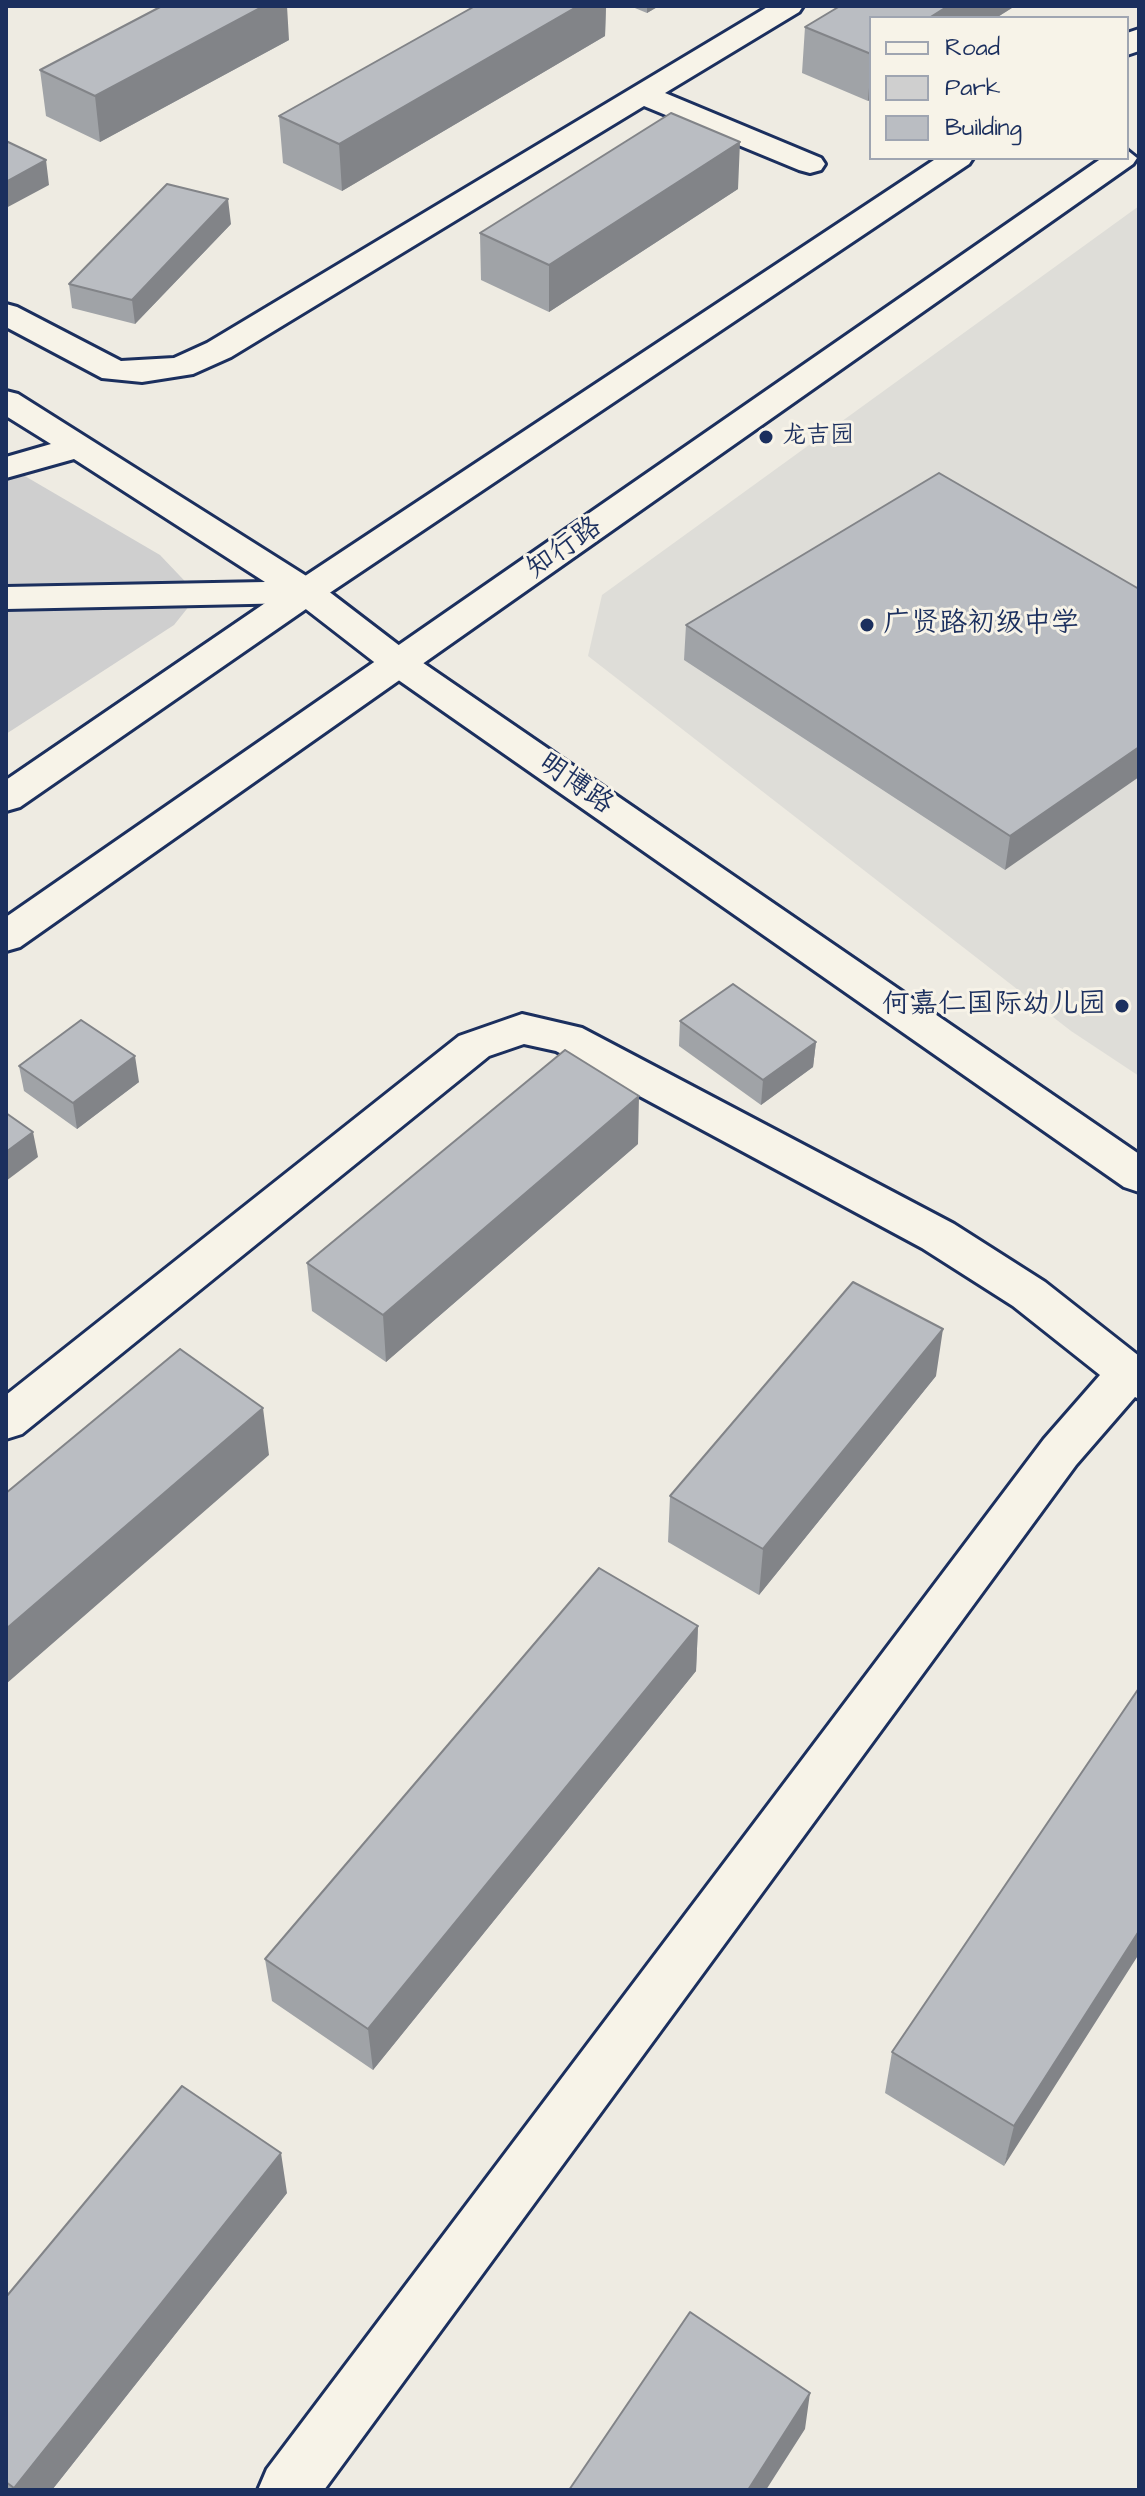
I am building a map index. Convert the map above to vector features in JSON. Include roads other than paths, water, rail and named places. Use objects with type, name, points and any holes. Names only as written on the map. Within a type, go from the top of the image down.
[{"type":"main road","points":[[6,314],[114,371],[142,372],[181,367],[219,350],[789,6]]},
{"type":"main road","points":[[641,94],[810,164]]},
{"type":"main road","points":[[6,798],[306,592],[955,160]]},
{"type":"main road","name":"知行路","points":[[6,937],[1119,160]]},
{"type":"main road","name":"明博路","points":[[6,401],[306,592],[400,664],[1139,1176]]},
{"type":"main road","points":[[6,468],[78,447]]},
{"type":"main road","points":[[6,598],[306,592]]},
{"type":"main road","points":[[6,1421],[474,1046],[522,1029],[567,1038],[938,1236],[1029,1294],[1134,1378],[1060,1452],[288,2490]]},
{"type":"place","name":"龙吉园","points":[[766,437]]},
{"type":"place","name":"广贤路初级中学","points":[[867,625]]},
{"type":"place","name":"何嘉仁国际幼儿园","points":[[1122,1006]]}]
